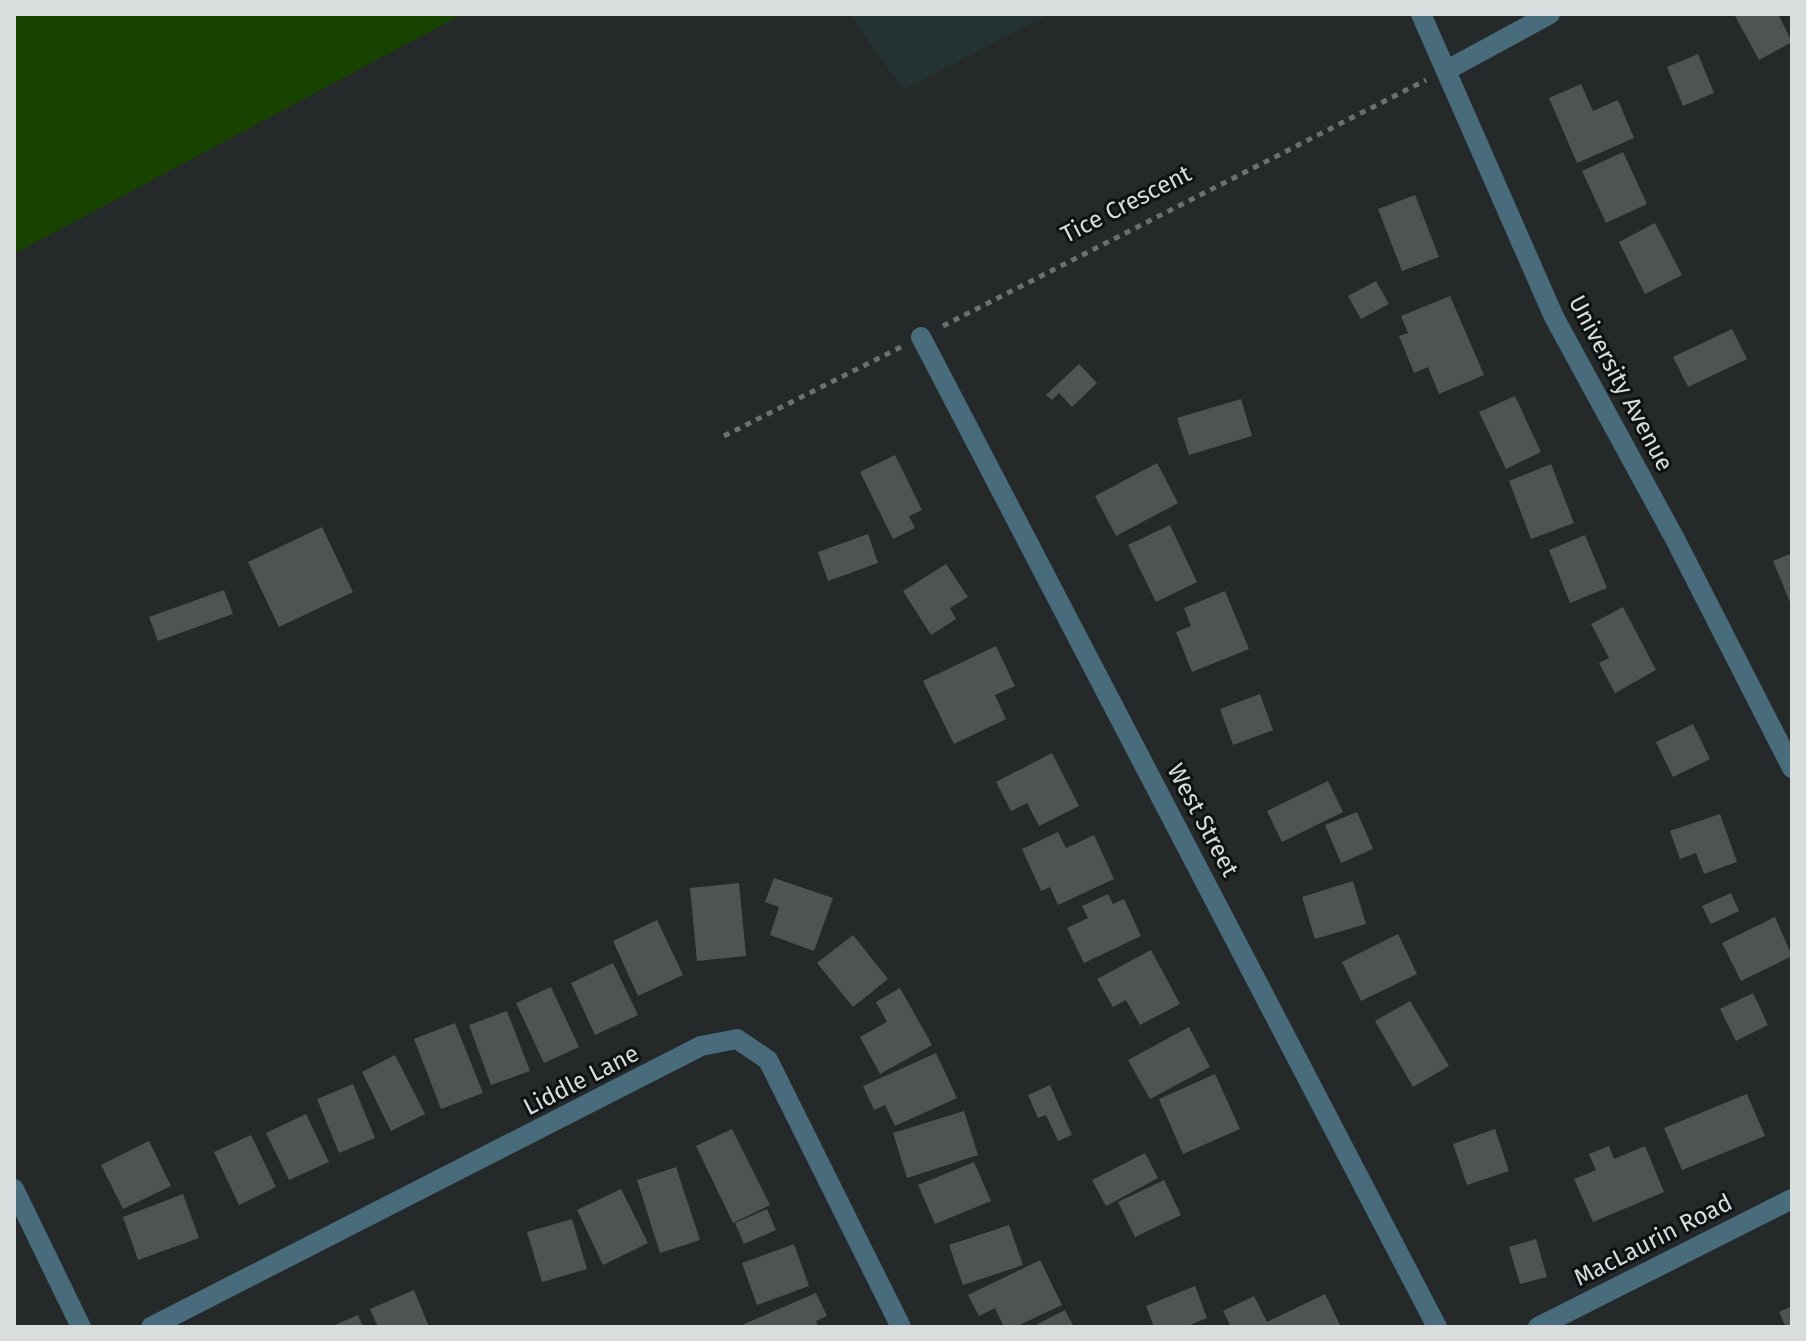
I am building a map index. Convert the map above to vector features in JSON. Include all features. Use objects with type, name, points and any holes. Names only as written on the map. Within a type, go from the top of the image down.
[{"type":"street","name":"University Avenue","points":[[1421,14],[1554,317],[1675,539],[1792,768]]},
{"type":"street","points":[[1447,70],[1550,14]]},
{"type":"street","name":"West Street","points":[[921,337],[1437,1327]]},
{"type":"street","name":"Liddle Lane","points":[[151,1327],[701,1046],[737,1039],[768,1060],[901,1327]]},
{"type":"street","points":[[14,1189],[81,1327]]},
{"type":"street","name":"MacLaurin Road","points":[[1538,1327],[1792,1199]]},
{"type":"path","name":"Tice Crescent","points":[[724,436],[1447,70]]},
{"type":"shaded area","points":[[850,14],[1050,14],[903,90]]},
{"type":"green space","points":[[14,14],[463,14],[14,254]]},
{"type":"building","points":[[1734,14],[1778,14],[1792,42],[1759,60]]},
{"type":"building","points":[[1698,54],[1714,93],[1683,106],[1667,67]]},
{"type":"building","points":[[1581,84],[1593,111],[1618,100],[1634,138],[1577,163],[1549,98]]},
{"type":"building","points":[[1623,152],[1647,204],[1606,223],[1582,171]]},
{"type":"building","points":[[1415,195],[1439,257],[1402,271],[1378,209]]},
{"type":"building","points":[[1655,223],[1682,275],[1645,294],[1619,242]]},
{"type":"building","points":[[1376,281],[1389,304],[1361,319],[1348,296]]},
{"type":"building","points":[[1450,296],[1484,375],[1439,394],[1428,367],[1414,373],[1399,336],[1408,333],[1401,316]]},
{"type":"building","points":[[1732,329],[1747,359],[1688,387],[1673,357]]},
{"type":"building","points":[[1079,364],[1097,383],[1072,407],[1059,393],[1052,400],[1046,395]]},
{"type":"building","points":[[1515,396],[1541,452],[1506,469],[1479,412]]},
{"type":"building","points":[[1241,399],[1252,436],[1189,455],[1177,418]]},
{"type":"building","points":[[895,455],[922,510],[909,516],[915,528],[893,539],[860,472]]},
{"type":"building","points":[[1157,463],[1178,503],[1116,536],[1095,496]]},
{"type":"building","points":[[1551,464],[1574,523],[1531,539],[1509,481]]},
{"type":"building","points":[[1170,525],[1197,582],[1156,602],[1128,545]]},
{"type":"building","points":[[322,527],[353,592],[279,627],[248,562]]},
{"type":"building","points":[[868,534],[878,563],[828,581],[818,552]]},
{"type":"building","points":[[1585,535],[1607,588],[1570,603],[1549,550]]},
{"type":"building","points":[[1792,553],[1792,607],[1773,561]]},
{"type":"building","points":[[946,564],[968,597],[950,608],[956,619],[931,635],[903,591]]},
{"type":"building","points":[[224,590],[233,614],[158,641],[149,617]]},
{"type":"building","points":[[1225,591],[1249,649],[1192,672],[1176,632],[1191,626],[1184,608]]},
{"type":"building","points":[[1623,607],[1656,670],[1615,693],[1599,663],[1609,658],[1591,624]]},
{"type":"building","points":[[996,646],[1015,686],[995,695],[1006,719],[954,744],[923,681]]},
{"type":"building","points":[[1260,694],[1273,730],[1233,745],[1220,709]]},
{"type":"building","points":[[1693,724],[1710,759],[1673,777],[1656,742]]},
{"type":"building","points":[[1052,753],[1079,806],[1039,826],[1027,803],[1011,811],[996,782]]},
{"type":"building","points":[[1328,781],[1343,812],[1282,842],[1267,811]]},
{"type":"building","points":[[1357,812],[1373,849],[1341,863],[1325,825]]},
{"type":"building","points":[[1720,814],[1737,862],[1704,874],[1696,853],[1680,859],[1670,831]]},
{"type":"building","points":[[1058,832],[1066,848],[1094,835],[1114,879],[1058,905],[1050,887],[1041,891],[1022,849]]},
{"type":"building","points":[[774,878],[833,898],[814,951],[770,935],[779,907],[765,902]]},
{"type":"building","points":[[1353,881],[1366,924],[1315,939],[1302,897]]},
{"type":"building","points":[[739,883],[746,956],[697,961],[690,888]]},
{"type":"building","points":[[1731,893],[1739,911],[1711,924],[1702,906]]},
{"type":"building","points":[[1108,894],[1113,904],[1124,899],[1141,936],[1084,963],[1067,928],[1088,918],[1082,906]]},
{"type":"building","points":[[1775,917],[1792,956],[1741,981],[1722,943]]},
{"type":"building","points":[[657,920],[683,975],[638,996],[613,941]]},
{"type":"building","points":[[1398,934],[1417,974],[1361,1001],[1342,962]]},
{"type":"building","points":[[853,935],[888,979],[853,1007],[817,963]]},
{"type":"building","points":[[1151,950],[1180,1004],[1140,1025],[1126,1000],[1113,1007],[1097,979]]},
{"type":"building","points":[[613,963],[638,1015],[595,1035],[571,983]]},
{"type":"building","points":[[551,987],[579,1047],[544,1063],[516,1003]]},
{"type":"building","points":[[900,988],[932,1045],[880,1074],[860,1037],[887,1022],[876,1002]]},
{"type":"building","points":[[1753,993],[1768,1025],[1736,1041],[1720,1009]]},
{"type":"building","points":[[1410,1001],[1449,1066],[1413,1087],[1375,1021]]},
{"type":"building","points":[[507,1011],[530,1071],[491,1085],[469,1025]]},
{"type":"building","points":[[455,1023],[483,1093],[441,1109],[414,1039]]},
{"type":"building","points":[[1189,1027],[1210,1067],[1150,1099],[1128,1060]]},
{"type":"building","points":[[936,1053],[957,1098],[895,1126],[885,1105],[874,1110],[863,1086]]},
{"type":"building","points":[[395,1055],[425,1114],[391,1131],[362,1072]]},
{"type":"building","points":[[1215,1074],[1240,1129],[1183,1154],[1159,1099]]},
{"type":"building","points":[[353,1084],[375,1138],[339,1153],[317,1099]]},
{"type":"building","points":[[1050,1085],[1072,1135],[1058,1141],[1046,1115],[1038,1118],[1028,1095]]},
{"type":"building","points":[[1747,1094],[1765,1136],[1682,1170],[1664,1128]]},
{"type":"building","points":[[964,1111],[978,1155],[907,1178],[893,1133]]},
{"type":"building","points":[[306,1114],[329,1162],[289,1180],[266,1133]]},
{"type":"building","points":[[732,1129],[770,1205],[733,1223],[696,1146]]},
{"type":"building","points":[[1495,1129],[1509,1171],[1467,1185],[1453,1144]]},
{"type":"building","points":[[251,1135],[276,1187],[239,1205],[214,1152]]},
{"type":"building","points":[[149,1141],[171,1186],[123,1209],[101,1165]]},
{"type":"building","points":[[1609,1146],[1614,1159],[1645,1146],[1664,1192],[1593,1222],[1574,1179],[1596,1170],[1589,1154]]},
{"type":"building","points":[[1145,1153],[1158,1178],[1106,1206],[1092,1180]]},
{"type":"building","points":[[974,1162],[991,1201],[935,1224],[918,1185]]},
{"type":"building","points":[[676,1167],[700,1240],[660,1253],[637,1180]]},
{"type":"building","points":[[1164,1180],[1181,1215],[1135,1237],[1118,1202]]},
{"type":"building","points":[[621,1189],[648,1243],[603,1265],[577,1210]]},
{"type":"building","points":[[183,1194],[199,1238],[138,1260],[123,1217]]},
{"type":"building","points":[[767,1209],[776,1230],[744,1244],[735,1223]]},
{"type":"building","points":[[572,1219],[587,1269],[542,1282],[527,1232]]},
{"type":"building","points":[[1009,1225],[1023,1265],[963,1285],[949,1245]]},
{"type":"building","points":[[1536,1239],[1547,1277],[1520,1284],[1509,1247]]},
{"type":"building","points":[[794,1244],[809,1286],[757,1305],[742,1263]]},
{"type":"building","points":[[1040,1260],[1062,1305],[1015,1327],[1004,1327],[995,1308],[979,1316],[968,1295]]},
{"type":"building","points":[[1195,1286],[1207,1318],[1185,1327],[1154,1327],[1146,1306]]},
{"type":"building","points":[[414,1290],[429,1327],[378,1327],[370,1309]]},
{"type":"building","points":[[816,1293],[827,1316],[816,1321],[818,1327],[745,1327],[744,1324]]},
{"type":"building","points":[[1325,1294],[1341,1327],[1231,1327],[1223,1311],[1254,1296],[1267,1322]]},
{"type":"building","points":[[1792,1306],[1792,1327],[1786,1327],[1779,1312]]},
{"type":"building","points":[[1065,1310],[1074,1327],[1032,1327]]},
{"type":"building","points":[[358,1315],[363,1327],[330,1327]]}]
